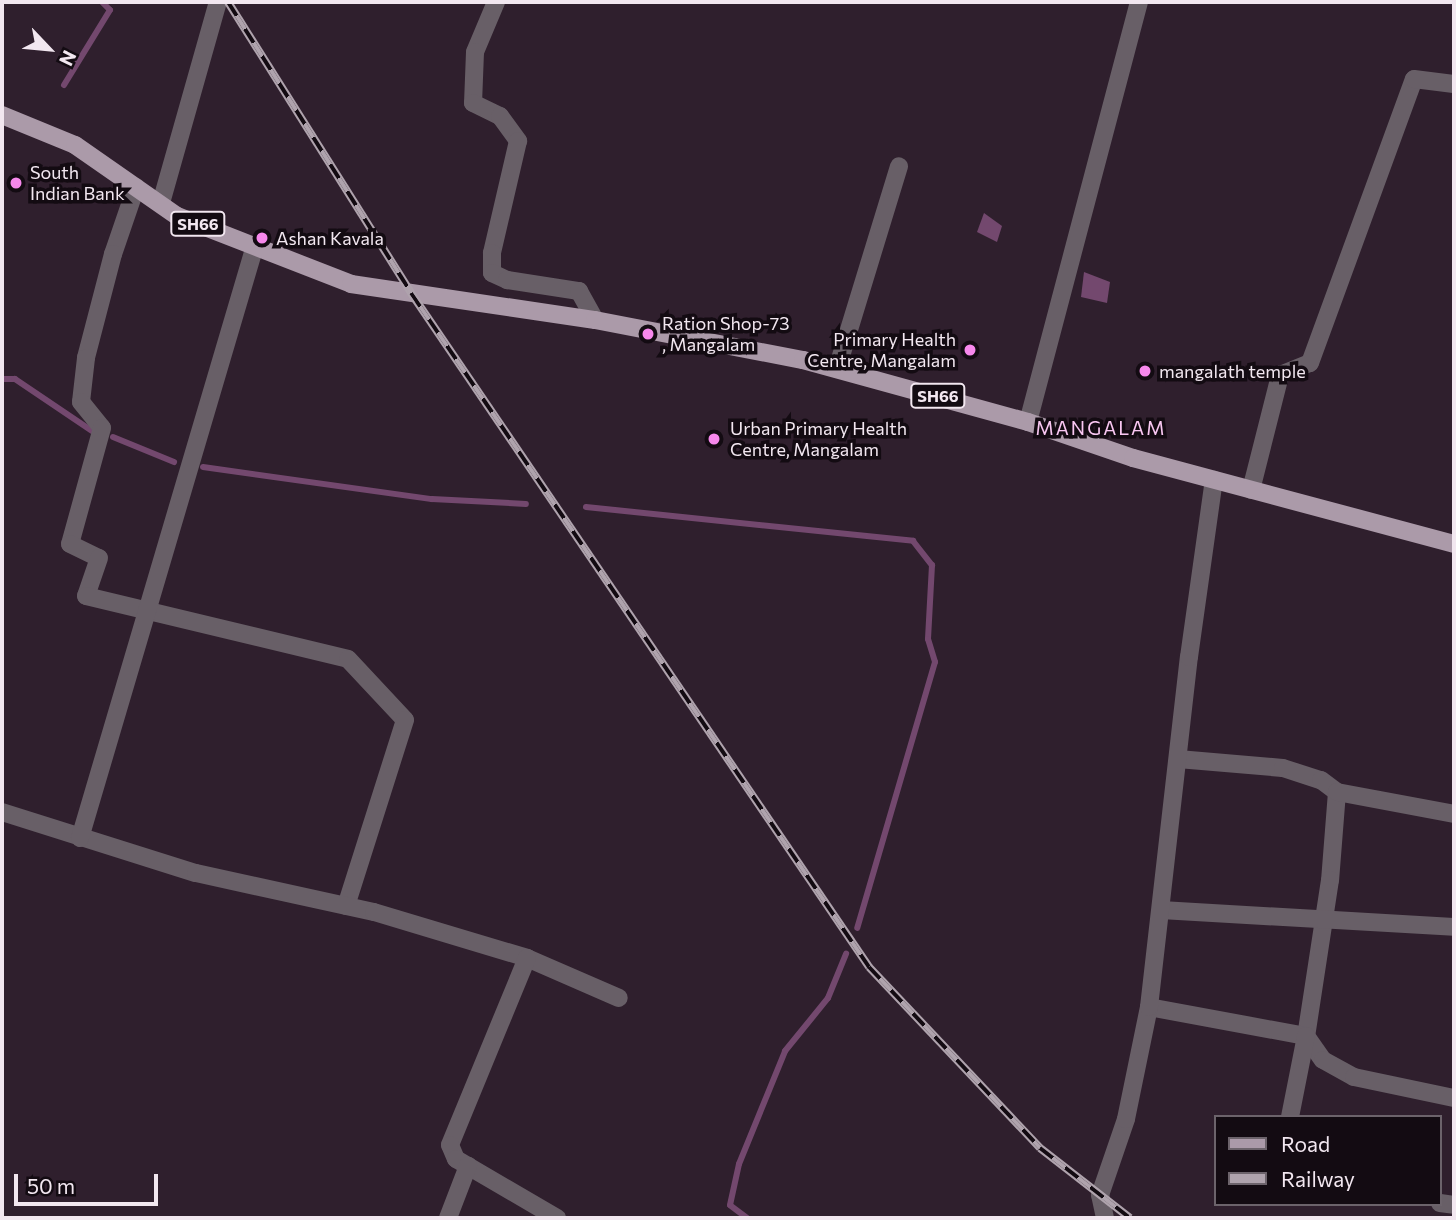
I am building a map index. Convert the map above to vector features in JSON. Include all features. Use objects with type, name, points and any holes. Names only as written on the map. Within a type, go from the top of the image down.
[{"type":"main road","name":"SH66","points":[[2,115],[75,145],[162,203],[177,216],[254,249],[351,284],[595,320],[837,369],[1028,422],[1133,458],[1454,544]]},
{"type":"street","points":[[162,203],[218,2]]},
{"type":"street","points":[[496,2],[475,52],[473,103],[500,116],[518,141],[510,164],[492,273],[507,281],[579,291],[595,320]]},
{"type":"street","points":[[1028,422],[1139,2]]},
{"type":"street","points":[[1251,491],[1280,375],[1310,363],[1414,79],[1454,84]]},
{"type":"street","points":[[837,369],[899,166]]},
{"type":"street","points":[[136,187],[113,254],[86,358],[81,402],[102,428],[70,544],[99,558],[86,596],[348,659],[405,720],[346,906]]},
{"type":"street","points":[[80,838],[254,249]]},
{"type":"street","points":[[1104,1218],[1100,1195],[1126,1118],[1149,1007],[1214,480]]},
{"type":"street","points":[[1178,760],[1283,768],[1321,780],[1336,792],[1454,814]]},
{"type":"street","points":[[1290,1115],[1324,919],[1339,811],[1336,792]]},
{"type":"street","points":[[2,812],[196,873],[346,906],[527,958],[619,998]]},
{"type":"street","points":[[1161,910],[1454,928]]},
{"type":"street","points":[[527,958],[454,1126],[450,1145],[456,1159],[557,1218]]},
{"type":"street","points":[[1149,1007],[1306,1036],[1323,1060],[1354,1077],[1454,1098]]},
{"type":"street","points":[[448,1218],[468,1166]]},
{"type":"shaded area","points":[[984,213],[1002,226],[997,242],[977,232]]},
{"type":"shaded area","points":[[1084,272],[1110,282],[1107,303],[1081,297]]},
{"type":"waterway","points":[[64,85],[110,10],[102,2]]},
{"type":"waterway","points":[[2,379],[15,379],[92,431]]},
{"type":"waterway","points":[[113,437],[174,462]]},
{"type":"waterway","points":[[203,467],[432,499],[526,504]]},
{"type":"waterway","points":[[586,507],[913,541],[932,565],[928,639],[935,662],[857,928]]},
{"type":"waterway","points":[[747,1218],[730,1205],[739,1164],[785,1051],[828,998],[846,954]]},
{"type":"railway","points":[[228,2],[411,293],[869,967],[1040,1148],[1130,1218]]},
{"type":"place","name":"South Indian Bank","points":[[16,183]]},
{"type":"place","name":"Ashan Kavala","points":[[262,238]]},
{"type":"place","name":"Ration Shop-73 , Mangalam","points":[[648,334]]},
{"type":"place","name":"Primary Health Centre, Mangalam","points":[[970,350]]},
{"type":"place","name":"mangalath temple","points":[[1145,371]]},
{"type":"place","name":"Urban Primary Health Centre, Mangalam","points":[[714,439]]},
{"type":"district","name":"MANGALAM","points":[[1101,428]]}]
